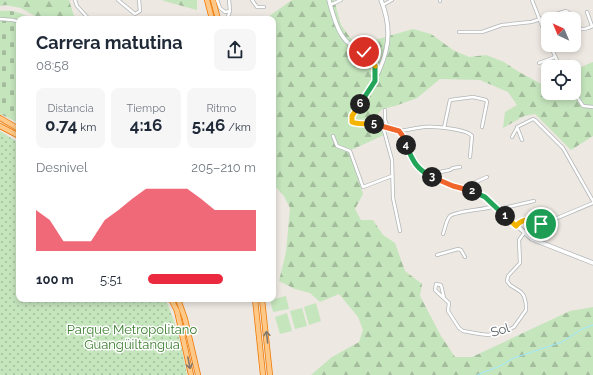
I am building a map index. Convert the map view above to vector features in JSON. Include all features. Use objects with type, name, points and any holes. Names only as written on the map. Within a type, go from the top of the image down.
[{"type":"highway","points":[[207,0],[211,16]]},
{"type":"highway","points":[[214,0],[217,16]]},
{"type":"highway","points":[[0,118],[16,127]]},
{"type":"highway","points":[[0,126],[16,134]]},
{"type":"highway","points":[[172,302],[177,311],[191,375]]},
{"type":"highway","points":[[179,302],[185,319],[198,375]]},
{"type":"highway","points":[[255,302],[263,375]]},
{"type":"highway","points":[[262,302],[270,375]]},
{"type":"street","points":[[75,0],[77,6],[85,16]]},
{"type":"street","points":[[118,0],[135,14],[140,11],[139,0]]},
{"type":"street","points":[[217,0],[222,11],[230,11]]},
{"type":"street","points":[[229,0],[229,16]]},
{"type":"street","points":[[252,0],[257,7],[264,8]]},
{"type":"street","points":[[329,0],[340,32],[344,38],[354,48],[370,56],[373,61],[376,72],[375,81]]},
{"type":"street","points":[[330,5],[341,0]]},
{"type":"street","points":[[381,0],[388,34],[383,59],[375,81],[352,116],[351,120],[354,123],[372,124],[399,131],[425,127],[444,128],[471,134],[470,158]]},
{"type":"street","points":[[383,5],[392,0]]},
{"type":"street","points":[[532,0],[541,25]]},
{"type":"street","points":[[459,32],[482,32],[502,25],[531,22],[566,12],[571,14],[581,29],[592,26],[587,12]]},
{"type":"street","points":[[0,19],[16,21]]},
{"type":"street","points":[[553,52],[556,60]]},
{"type":"street","points":[[539,63],[555,57]]},
{"type":"street","points":[[444,128],[450,100],[473,97],[486,100],[487,102],[482,127]]},
{"type":"street","points":[[579,100],[583,106],[593,107]]},
{"type":"street","points":[[385,110],[385,120],[388,128]]},
{"type":"street","points":[[512,137],[517,128],[535,120],[563,148],[593,202],[543,224],[528,220],[520,222],[516,226]]},
{"type":"street","points":[[383,127],[392,160],[393,198],[400,231]]},
{"type":"street","points":[[517,128],[522,140]]},
{"type":"street","points":[[399,131],[414,163],[419,170],[432,178],[482,195],[524,233],[539,243],[593,263]]},
{"type":"street","points":[[333,136],[338,146],[350,151],[362,186],[365,187],[392,176]]},
{"type":"street","points":[[432,178],[435,172],[460,167]]},
{"type":"street","points":[[460,188],[487,177]]},
{"type":"street","points":[[442,234],[449,218],[459,212],[497,208],[534,201]]},
{"type":"street","name":"Sol","points":[[444,298],[440,285],[436,284],[434,287],[435,290],[449,303],[448,311],[459,328],[463,331],[489,335],[514,327],[526,310],[526,304],[524,296],[521,292],[510,285],[507,281],[508,276],[520,263],[519,240],[524,233]]},
{"type":"street","points":[[437,255],[460,249],[465,257]]},
{"type":"green space","points":[[0,0],[69,0],[74,16],[35,16],[21,8],[6,5],[0,6]]},
{"type":"green space","points":[[163,0],[197,0],[197,10],[164,1]]},
{"type":"green space","points":[[292,0],[334,0],[341,25],[352,40],[368,42],[413,29],[431,34],[453,50],[469,57],[486,55],[504,62],[541,84],[541,100],[581,100],[581,67],[593,62],[593,136],[571,150],[535,114],[524,116],[503,128],[505,112],[517,105],[508,92],[480,80],[440,79],[417,98],[382,109],[375,118],[384,135],[349,151],[363,194],[355,209],[361,220],[373,220],[383,235],[395,243],[405,271],[422,284],[420,296],[441,336],[455,357],[472,357],[570,311],[593,307],[593,375],[311,375],[332,357],[359,342],[363,330],[358,317],[339,294],[320,302],[310,293],[295,289],[279,281],[286,252],[290,208],[284,196],[276,187],[276,16],[269,16]]},
{"type":"green space","points":[[0,11],[8,11],[16,12],[26,16],[16,16],[16,122],[0,114]]},
{"type":"green space","name":"Parque Metropolitano Guangüiltangua","points":[[0,131],[16,141],[16,302],[166,302],[176,327],[187,375],[0,375]]},
{"type":"green space","points":[[286,296],[289,309],[273,312],[270,302],[276,302],[276,298]]},
{"type":"green space","points":[[316,303],[321,321],[309,325],[304,307]]},
{"type":"green space","points":[[302,308],[307,326],[295,329],[290,311]]},
{"type":"green space","points":[[287,313],[292,331],[280,334],[275,317]]},
{"type":"waterway","points":[[477,375],[500,366],[514,358],[562,342],[582,329],[593,325]]},
{"type":"route","points":[[364,52],[370,56],[373,61],[376,72],[375,81],[352,116],[352,122],[356,124],[372,124],[399,131],[414,163],[419,170],[428,176],[482,195],[516,226],[525,220],[531,220],[541,224]]}]
